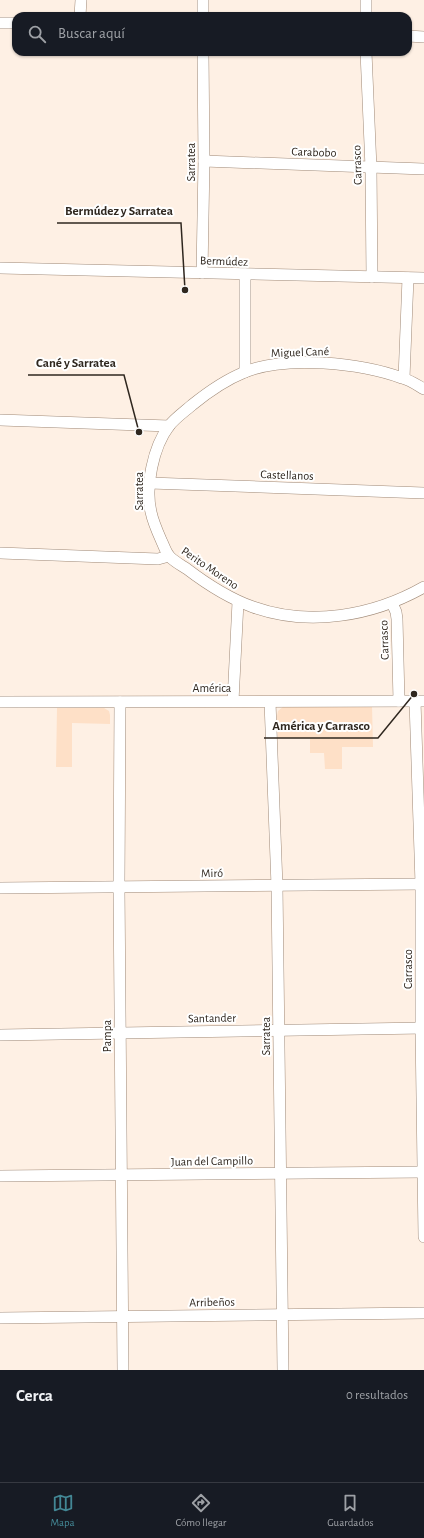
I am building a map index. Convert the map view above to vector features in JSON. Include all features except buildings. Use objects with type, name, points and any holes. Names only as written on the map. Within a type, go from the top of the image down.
[{"type":"street","points":[[80,12],[81,0]]},
{"type":"street","points":[[203,0],[203,12]]},
{"type":"street","points":[[366,0],[366,12]]},
{"type":"street","points":[[0,23],[12,23]]},
{"type":"street","points":[[412,36],[424,36]]},
{"type":"street","name":"Sarratea","points":[[202,273],[204,161],[203,56]]},
{"type":"street","name":"Carrasco","points":[[366,56],[371,168],[372,277]]},
{"type":"street","name":"Carabobo","points":[[204,161],[424,169]]},
{"type":"street","name":"Bermúdez","points":[[0,268],[424,278]]},
{"type":"street","points":[[245,274],[245,372]]},
{"type":"street","points":[[404,378],[408,278]]},
{"type":"street","name":"Miguel Cané","points":[[169,426],[210,390],[245,372],[281,364],[318,363],[358,367],[381,371],[404,378],[424,388]]},
{"type":"street","points":[[0,420],[169,426]]},
{"type":"street","name":"Sarratea","points":[[169,426],[159,442],[153,460],[150,483],[151,512],[169,556]]},
{"type":"street","name":"Castellanos","points":[[150,483],[424,493]]},
{"type":"street","name":"Perito Moreno","points":[[0,553],[158,559],[169,556],[216,590],[238,602],[260,610],[279,614],[327,617],[356,613],[392,603],[424,587]]},
{"type":"street","points":[[233,701],[238,602]]},
{"type":"street","name":"Carrasco","points":[[392,603],[398,619],[399,701]]},
{"type":"street","name":"Carrasco","points":[[419,701],[422,884],[424,1237]]},
{"type":"street","name":"América","points":[[0,702],[419,701]]},
{"type":"street","name":"Pampa","points":[[120,702],[119,887],[123,1370]]},
{"type":"street","name":"Sarratea","points":[[270,702],[278,886],[283,1370]]},
{"type":"street","name":"Miró","points":[[0,888],[422,884]]},
{"type":"street","name":"Santander","points":[[0,1035],[422,1028]]},
{"type":"street","name":"Juan del Campillo","points":[[0,1176],[424,1172]]},
{"type":"street","name":"Arribeños","points":[[0,1318],[424,1313]]},
{"type":"shaded area","points":[[372,705],[373,747],[342,747],[342,769],[325,769],[324,753],[310,753],[310,738],[278,738],[277,716],[278,711],[284,706]]},
{"type":"shaded area","points":[[57,708],[104,708],[109,711],[110,724],[72,723],[72,767],[56,767]]},
{"type":"place","name":"Bermúdez y Sarratea","points":[[185,290]]},
{"type":"place","name":"Cané y Sarratea","points":[[139,432]]},
{"type":"place","name":"América y Carrasco","points":[[414,694]]}]
